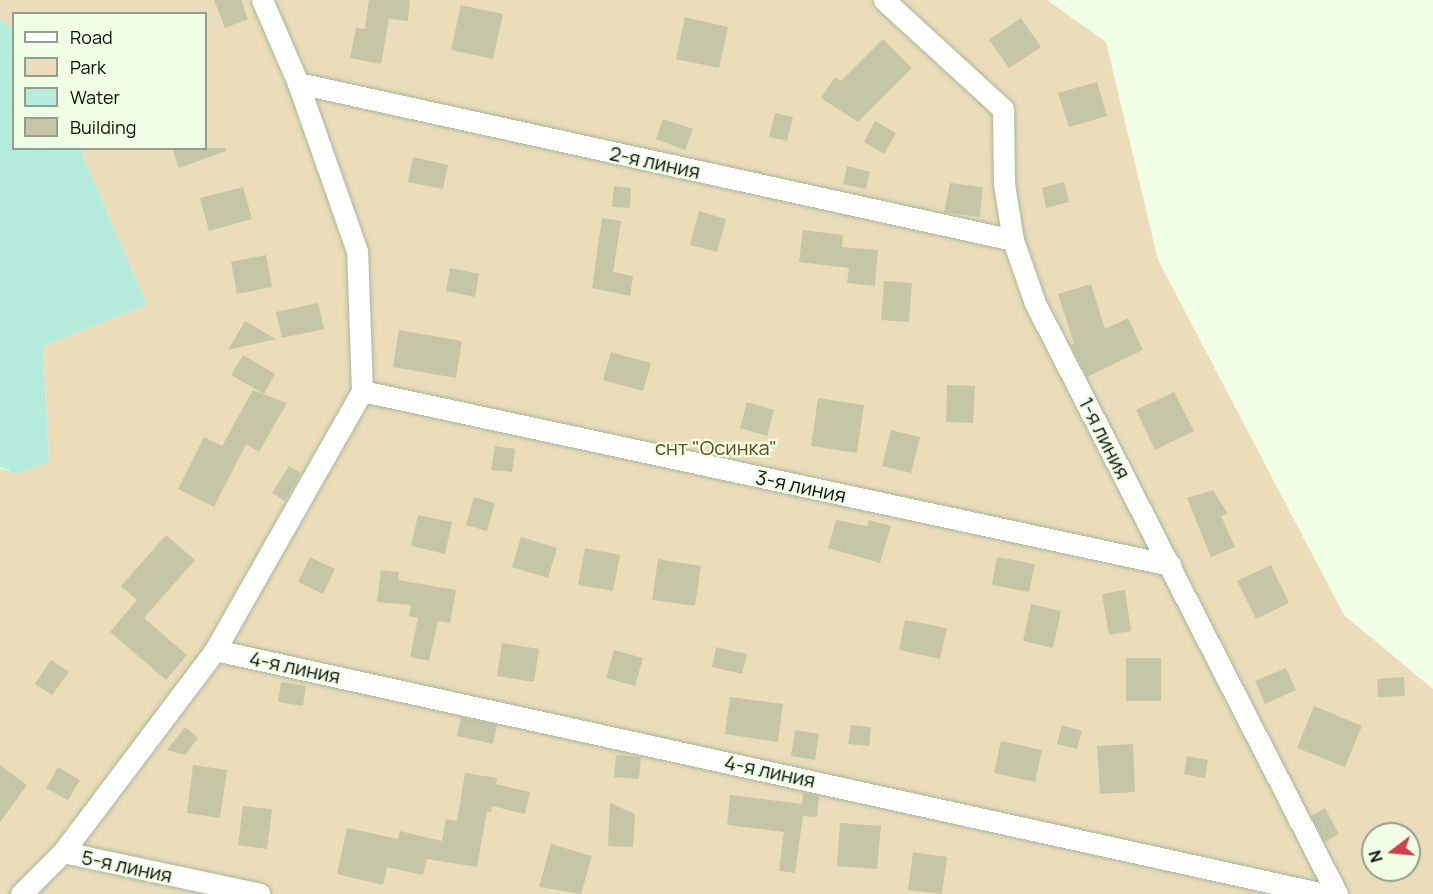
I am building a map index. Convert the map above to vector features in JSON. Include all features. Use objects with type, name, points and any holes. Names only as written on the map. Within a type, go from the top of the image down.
[{"type":"street","points":[[21,894],[63,852],[215,650],[362,391],[357,251],[298,83],[262,0]]},
{"type":"street","name":"1-я линия","points":[[884,0],[1003,109],[1004,184],[1013,240],[1035,303],[1337,894]]},
{"type":"street","name":"2-я линия","points":[[298,83],[1013,240]]},
{"type":"street","name":"3-я линия","points":[[362,391],[1170,565]]},
{"type":"street","name":"4-я линия","points":[[215,650],[1324,894]]},
{"type":"street","name":"5-я линия","points":[[63,852],[260,894]]},
{"type":"green space","name":"снт \"Осинка\"","points":[[0,0],[1047,0],[1106,42],[1158,260],[1344,615],[1433,689],[1433,894],[0,894],[0,468],[16,474],[49,462],[43,346],[147,305],[80,150],[207,150],[207,12],[12,12],[12,28],[0,19]]},
{"type":"water","points":[[0,19],[12,28],[12,150],[80,150],[147,305],[43,346],[49,462],[16,474],[0,467]]},
{"type":"building","points":[[214,0],[241,0],[248,19],[225,28]]},
{"type":"building","points":[[369,0],[410,0],[408,21],[389,19],[381,64],[350,58],[356,28],[365,29]]},
{"type":"building","points":[[461,5],[503,14],[493,59],[451,50]]},
{"type":"building","points":[[685,17],[728,27],[719,68],[676,59]]},
{"type":"building","points":[[1021,18],[1041,47],[1009,68],[989,40]]},
{"type":"building","points":[[883,39],[912,68],[858,122],[821,98],[835,77],[841,81]]},
{"type":"building","points":[[1097,82],[1107,116],[1069,127],[1058,93]]},
{"type":"building","points":[[775,113],[793,117],[787,141],[769,137]]},
{"type":"building","points":[[663,119],[693,129],[685,150],[656,139]]},
{"type":"building","points":[[875,121],[896,133],[884,154],[864,142]]},
{"type":"building","points":[[226,148],[226,151],[179,168],[173,150]]},
{"type":"building","points":[[413,157],[448,165],[443,189],[408,182]]},
{"type":"building","points":[[847,166],[870,172],[866,189],[843,184]]},
{"type":"building","points":[[1064,182],[1069,202],[1046,208],[1042,188]]},
{"type":"building","points":[[950,183],[983,187],[980,217],[944,212]]},
{"type":"building","points":[[614,186],[631,188],[630,208],[612,207]]},
{"type":"building","points":[[243,187],[252,219],[209,231],[200,198]]},
{"type":"building","points":[[699,211],[726,219],[717,252],[690,245]]},
{"type":"building","points":[[602,218],[621,221],[613,272],[633,276],[630,296],[592,288]]},
{"type":"building","points":[[803,230],[843,235],[842,247],[878,250],[875,286],[847,283],[849,268],[799,262]]},
{"type":"building","points":[[266,255],[272,287],[237,294],[231,262]]},
{"type":"building","points":[[450,268],[479,274],[475,297],[446,291]]},
{"type":"building","points":[[884,281],[912,283],[909,322],[881,320]]},
{"type":"building","points":[[1091,284],[1105,329],[1128,318],[1143,350],[1087,377],[1071,345],[1074,344],[1058,294]]},
{"type":"building","points":[[318,303],[324,329],[282,338],[276,312]]},
{"type":"building","points":[[245,321],[276,339],[228,350]]},
{"type":"building","points":[[399,330],[462,341],[456,378],[393,367]]},
{"type":"building","points":[[611,352],[651,363],[643,391],[603,380]]},
{"type":"building","points":[[243,355],[275,374],[264,394],[231,375]]},
{"type":"building","points":[[947,385],[975,386],[973,423],[946,422]]},
{"type":"building","points":[[253,390],[287,403],[259,452],[246,444],[214,507],[178,489],[204,437],[222,446]]},
{"type":"building","points":[[1174,392],[1194,431],[1155,450],[1136,410]]},
{"type":"building","points":[[818,398],[864,405],[857,453],[811,446]]},
{"type":"building","points":[[747,402],[774,410],[767,436],[740,428]]},
{"type":"building","points":[[891,430],[920,437],[911,473],[882,466]]},
{"type":"building","points":[[495,446],[515,449],[512,472],[491,470]]},
{"type":"building","points":[[289,466],[301,473],[285,501],[272,493]]},
{"type":"building","points":[[1213,490],[1228,514],[1221,516],[1235,547],[1211,557],[1187,498]]},
{"type":"building","points":[[474,497],[495,503],[487,531],[466,525]]},
{"type":"building","points":[[418,515],[452,522],[445,554],[411,546]]},
{"type":"building","points":[[836,520],[867,526],[869,520],[891,526],[880,563],[828,548]]},
{"type":"building","points":[[166,535],[195,560],[144,618],[187,655],[166,680],[110,632],[137,600],[121,586]]},
{"type":"building","points":[[521,537],[557,548],[548,578],[512,567]]},
{"type":"building","points":[[585,548],[620,555],[613,591],[578,585]]},
{"type":"building","points":[[310,557],[335,569],[323,594],[298,582]]},
{"type":"building","points":[[997,557],[1035,564],[1029,592],[992,585]]},
{"type":"building","points":[[658,559],[701,566],[695,606],[652,600]]},
{"type":"building","points":[[1271,565],[1289,603],[1256,619],[1237,581]]},
{"type":"building","points":[[381,570],[399,572],[398,580],[456,590],[450,623],[438,621],[429,661],[410,657],[418,618],[409,616],[411,605],[377,602]]},
{"type":"building","points":[[1125,590],[1131,631],[1109,635],[1102,594]]},
{"type":"building","points":[[1031,604],[1061,611],[1053,648],[1023,641]]},
{"type":"building","points":[[905,620],[947,628],[940,659],[899,650]]},
{"type":"building","points":[[502,643],[539,649],[534,682],[497,676]]},
{"type":"building","points":[[716,647],[747,654],[742,674],[712,667]]},
{"type":"building","points":[[614,650],[643,658],[635,686],[606,678]]},
{"type":"building","points":[[1126,658],[1161,658],[1161,701],[1126,701]]},
{"type":"building","points":[[51,660],[69,672],[52,695],[35,684]]},
{"type":"building","points":[[1286,668],[1296,690],[1265,704],[1255,681]]},
{"type":"building","points":[[1404,677],[1405,696],[1378,697],[1377,679]]},
{"type":"building","points":[[281,682],[306,686],[303,706],[278,702]]},
{"type":"building","points":[[730,697],[783,704],[778,742],[725,734]]},
{"type":"building","points":[[1314,706],[1362,726],[1345,767],[1297,748]]},
{"type":"building","points":[[461,717],[497,725],[493,744],[457,736]]},
{"type":"building","points":[[851,725],[871,727],[869,746],[848,744]]},
{"type":"building","points":[[1062,725],[1082,731],[1077,749],[1057,744]]},
{"type":"building","points":[[185,727],[198,738],[185,755],[167,750]]},
{"type":"building","points":[[795,730],[819,734],[815,760],[791,756]]},
{"type":"building","points":[[1001,741],[1042,750],[1035,782],[994,773]]},
{"type":"building","points":[[1133,744],[1135,792],[1100,794],[1097,746]]},
{"type":"building","points":[[616,755],[641,757],[639,779],[614,777]]},
{"type":"building","points":[[1187,756],[1208,760],[1205,778],[1184,774]]},
{"type":"building","points":[[0,765],[27,785],[0,822]]},
{"type":"building","points":[[193,765],[227,770],[220,818],[187,813]]},
{"type":"building","points":[[58,767],[80,780],[68,800],[46,788]]},
{"type":"building","points":[[465,773],[497,778],[496,784],[530,792],[525,814],[492,806],[491,812],[487,811],[477,867],[427,859],[423,875],[387,867],[383,885],[337,874],[347,828],[398,839],[400,831],[442,841],[446,819],[457,821]]},
{"type":"building","points":[[803,793],[819,796],[817,817],[803,816],[795,873],[779,871],[784,832],[727,825],[730,795],[802,804]]},
{"type":"building","points":[[610,803],[635,814],[633,847],[608,846]]},
{"type":"building","points":[[243,806],[272,809],[267,849],[238,845]]},
{"type":"building","points":[[1325,808],[1339,834],[1325,842],[1311,816]]},
{"type":"building","points":[[840,823],[881,826],[877,869],[837,866]]},
{"type":"building","points":[[551,844],[592,856],[581,894],[539,887]]},
{"type":"building","points":[[913,852],[947,857],[942,894],[908,890]]}]
